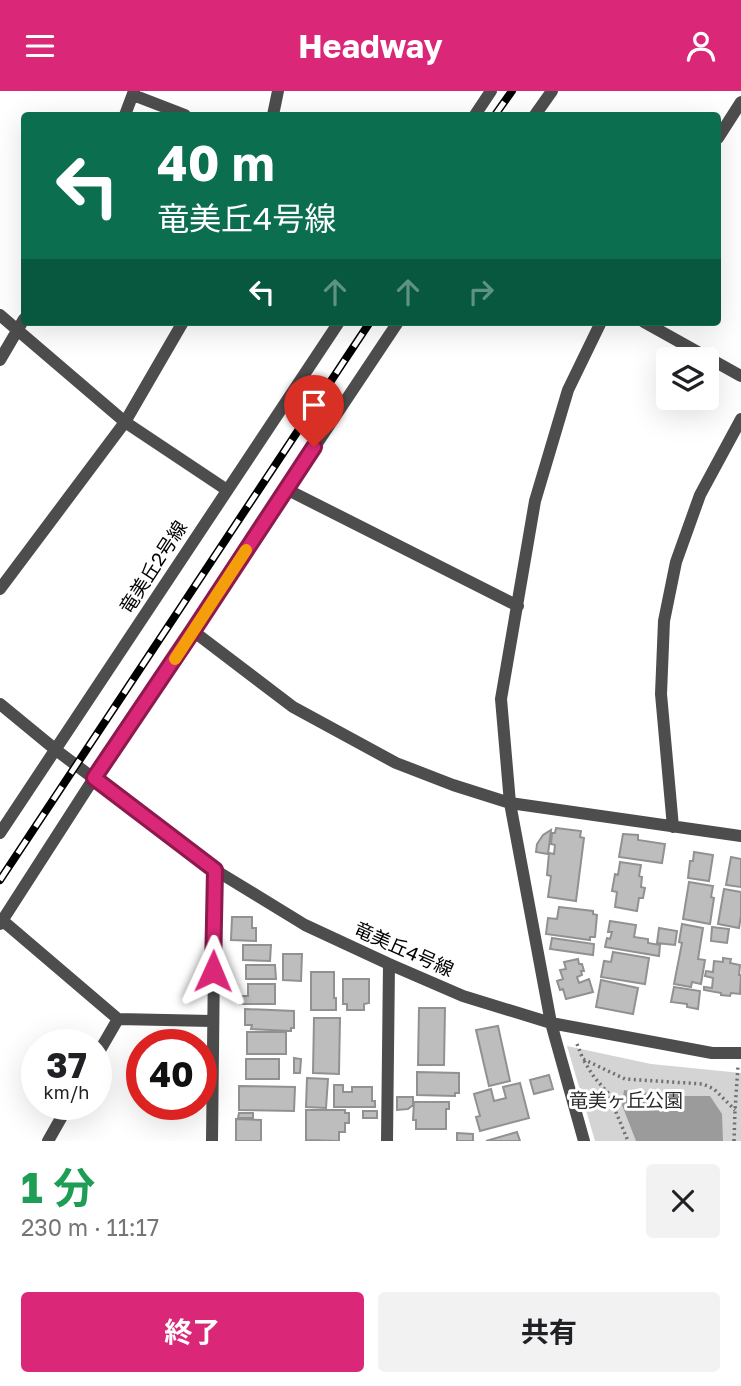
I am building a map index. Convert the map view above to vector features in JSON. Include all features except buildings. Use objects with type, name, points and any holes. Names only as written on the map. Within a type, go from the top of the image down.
[{"type":"street","points":[[274,112],[278,91]]},
{"type":"street","points":[[477,112],[491,91]]},
{"type":"street","points":[[538,112],[552,91]]},
{"type":"street","points":[[126,112],[133,93],[178,112]]},
{"type":"street","points":[[721,133],[741,102]]},
{"type":"street","points":[[0,315],[21,325]]},
{"type":"street","points":[[0,359],[21,326]]},
{"type":"street","points":[[23,326],[125,422],[227,490]]},
{"type":"street","points":[[0,589],[125,422],[181,326]]},
{"type":"street","name":"竜美丘2号線","points":[[0,833],[336,326]]},
{"type":"street","points":[[212,1021],[118,1019],[1,922],[395,326]]},
{"type":"street","points":[[584,1141],[551,1023],[510,803],[501,699],[535,501],[568,390],[599,326]]},
{"type":"street","points":[[651,326],[741,376]]},
{"type":"street","points":[[673,827],[661,694],[664,621],[676,562],[700,495],[741,419]]},
{"type":"street","points":[[286,489],[518,606]]},
{"type":"street","points":[[193,631],[293,707],[396,763],[453,785],[510,803],[741,836]]},
{"type":"street","points":[[0,704],[56,750]]},
{"type":"street","name":"竜美丘4号線","points":[[56,750],[215,870],[304,925],[388,964],[463,996],[551,1023],[712,1053],[740,1053]]},
{"type":"street","points":[[212,1141],[215,870]]},
{"type":"street","points":[[387,1141],[388,964]]},
{"type":"street","points":[[112,1029],[118,1019]]},
{"type":"street","points":[[48,1141],[60,1120]]},
{"type":"path","points":[[576,1043],[594,1077],[608,1093],[628,1141]]},
{"type":"path","points":[[734,1141],[740,1053]]},
{"type":"path","points":[[583,1059],[625,1079],[703,1084],[714,1089],[735,1110]]},
{"type":"green space","name":"竜美ヶ丘公園","points":[[567,1046],[651,1064],[741,1073],[741,1141],[595,1141]]},
{"type":"shaded area","points":[[624,1090],[677,1096],[710,1096],[722,1114],[723,1141],[636,1141],[622,1105]]},
{"type":"railway","points":[[497,112],[512,91]]},
{"type":"railway","points":[[0,880],[367,326]]},
{"type":"slow traffic","points":[[175,659],[246,550]]},
{"type":"route","points":[[213,971],[215,870],[94,778],[314,447]]}]
